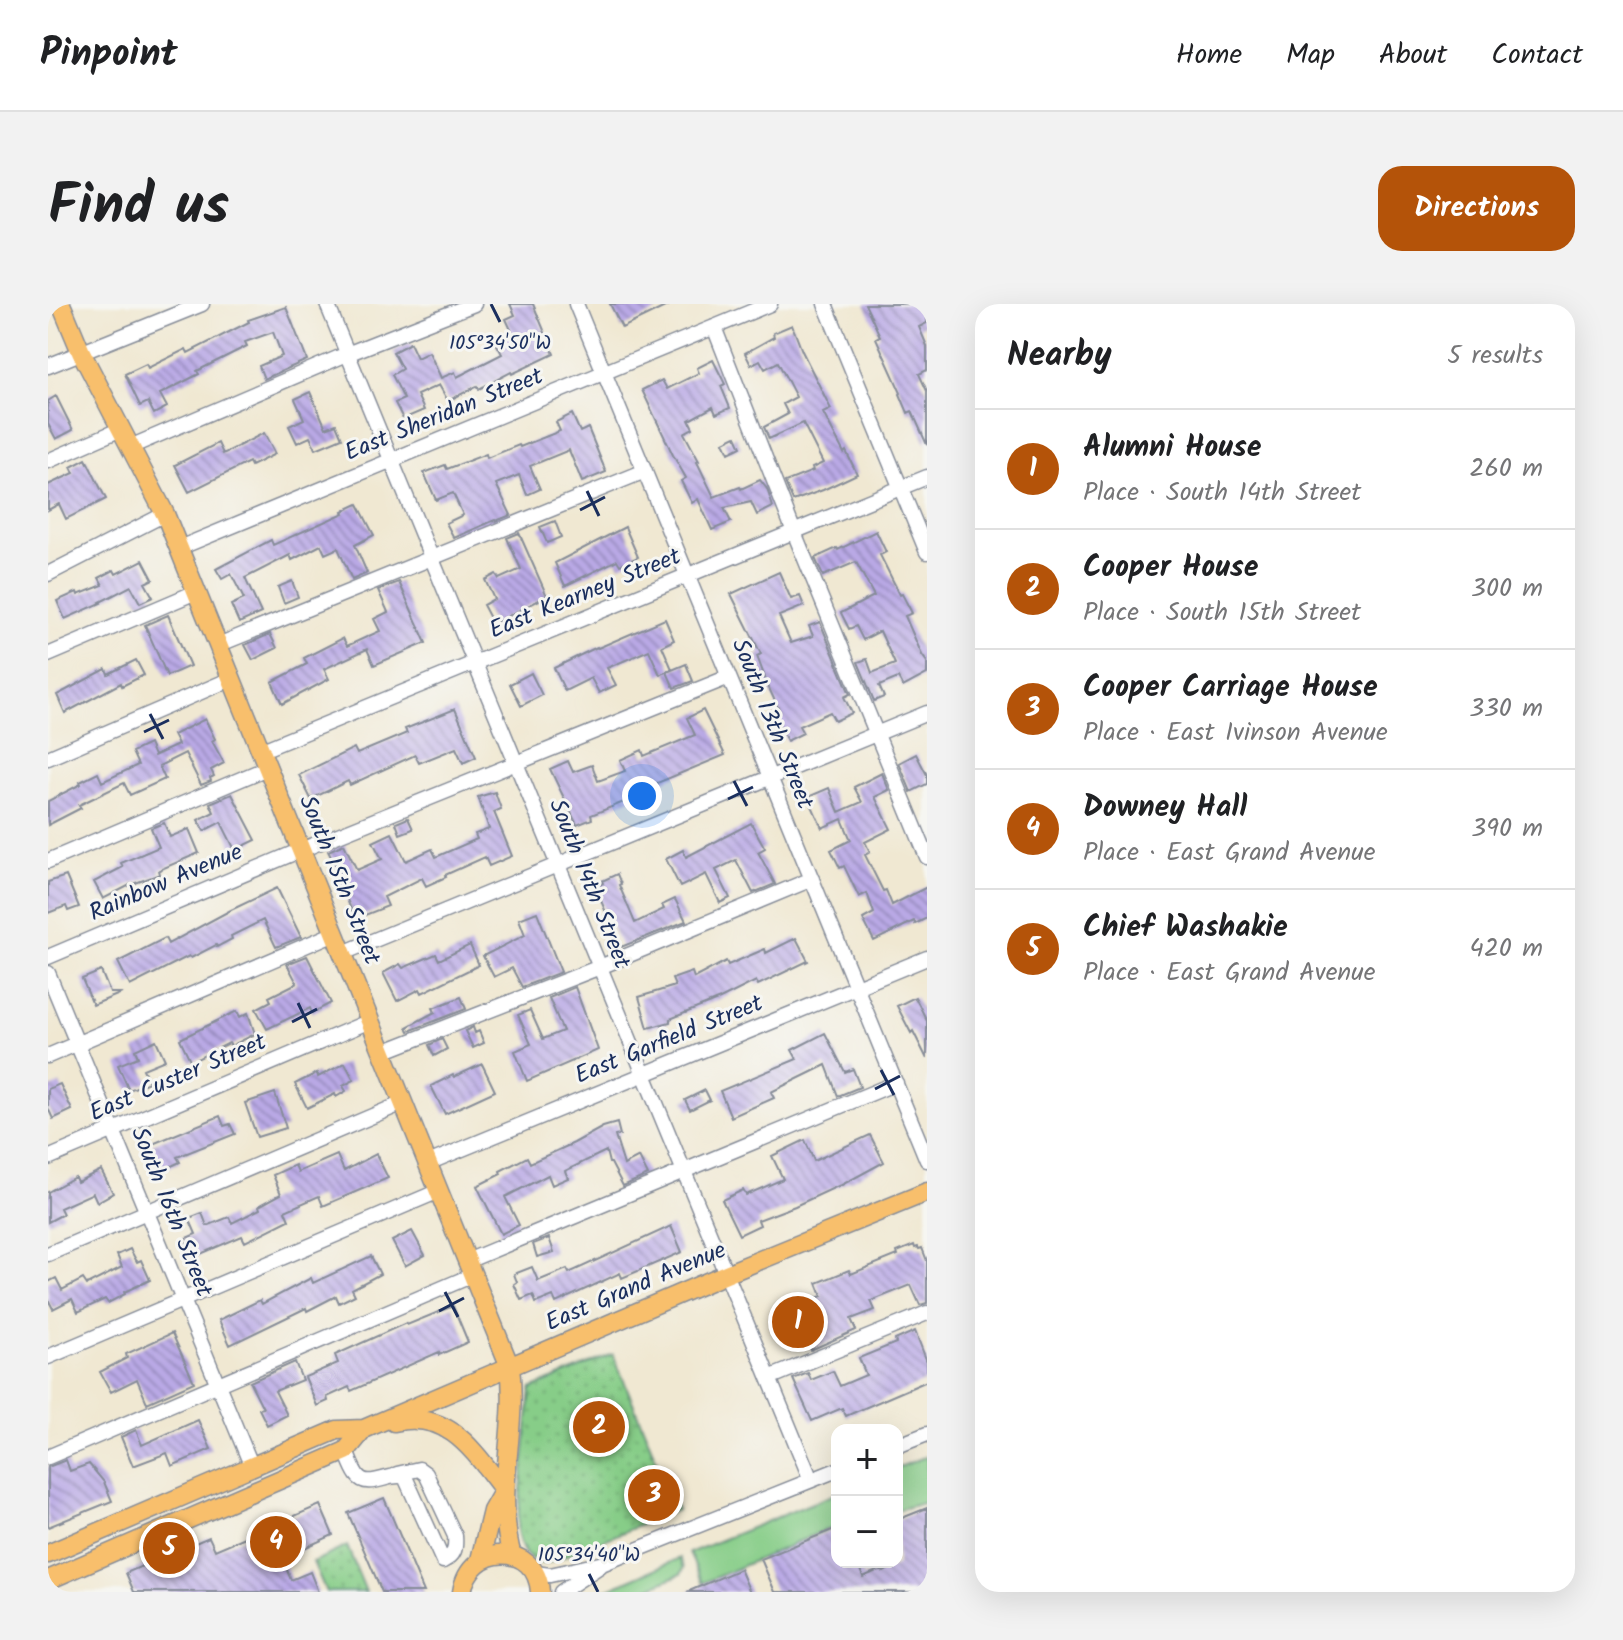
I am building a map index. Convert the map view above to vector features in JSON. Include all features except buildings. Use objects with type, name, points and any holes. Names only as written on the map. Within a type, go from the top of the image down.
[{"type":"main road","name":"South 15th Street","points":[[61,304],[81,352],[165,514],[510,1367],[512,1391],[504,1490],[512,1556]]},
{"type":"main road","name":"East Grand Avenue","points":[[48,1554],[337,1430],[364,1429],[726,1274],[927,1192]]},
{"type":"main road","points":[[364,1429],[406,1419],[437,1423],[470,1446],[504,1490]]},
{"type":"main road","name":"East Grand Avenue","points":[[48,1580],[346,1451],[364,1429]]},
{"type":"main road","name":"South 15th Street","points":[[462,1592],[467,1574],[480,1560],[492,1511],[504,1490]]},
{"type":"main road","points":[[480,1560],[498,1554],[525,1562],[535,1573],[540,1592]]},
{"type":"street","points":[[48,366],[202,304]]},
{"type":"street","name":"South 14th Street","points":[[327,304],[811,1480]]},
{"type":"street","points":[[130,447],[347,354],[474,304]]},
{"type":"street","name":"South 13th Street","points":[[576,304],[927,1160]]},
{"type":"street","name":"East Sheridan Street","points":[[179,548],[770,304]]},
{"type":"street","points":[[825,304],[927,552]]},
{"type":"street","points":[[714,327],[927,857]]},
{"type":"street","points":[[48,461],[121,429]]},
{"type":"street","points":[[218,645],[645,471]]},
{"type":"street","name":"East Kearney Street","points":[[48,861],[475,663],[927,477]]},
{"type":"street","points":[[48,574],[165,514]]},
{"type":"street","points":[[48,655],[196,592]]},
{"type":"street","name":"Rainbow Avenue","points":[[48,957],[301,850],[729,677]]},
{"type":"street","points":[[48,758],[231,679]]},
{"type":"street","points":[[343,953],[927,713]]},
{"type":"street","points":[[383,1052],[812,879]]},
{"type":"street","points":[[48,1056],[335,933]]},
{"type":"street","name":"East Garfield Street","points":[[428,1163],[927,958]]},
{"type":"street","name":"South 16th Street","points":[[48,973],[252,1467]]},
{"type":"street","name":"East Custer Street","points":[[48,1158],[370,1021]]},
{"type":"street","points":[[48,1457],[218,1384],[684,1171],[896,1083]]},
{"type":"street","points":[[48,1254],[403,1103]]},
{"type":"street","points":[[48,1357],[439,1191]]},
{"type":"street","points":[[769,1378],[927,1313]]},
{"type":"street","points":[[903,1444],[927,1434]]},
{"type":"street","points":[[346,1451],[356,1475],[362,1480],[372,1482],[397,1474],[419,1469],[426,1474],[455,1536],[455,1553],[449,1558],[443,1561],[405,1477],[397,1474]]},
{"type":"street","points":[[535,1573],[550,1575],[604,1563],[831,1472]]},
{"type":"street","points":[[561,1592],[604,1563]]},
{"type":"green space","points":[[613,1354],[677,1510],[546,1564],[533,1561],[525,1553],[517,1530],[531,1389]]},
{"type":"green space","points":[[927,1456],[927,1502],[903,1508],[903,1466]]},
{"type":"green space","points":[[831,1495],[831,1528],[703,1583],[689,1553]]},
{"type":"green space","points":[[347,1546],[366,1592],[326,1592],[313,1562]]},
{"type":"green space","points":[[680,1558],[684,1568],[681,1574],[639,1592],[602,1592]]},
{"type":"place","name":"Alumni House","points":[[798,1322]]},
{"type":"place","name":"Cooper House","points":[[599,1427]]},
{"type":"place","name":"Cooper Carriage House","points":[[654,1495]]},
{"type":"place","name":"Downey Hall","points":[[276,1542]]},
{"type":"place","name":"Chief Washakie","points":[[169,1548]]}]
